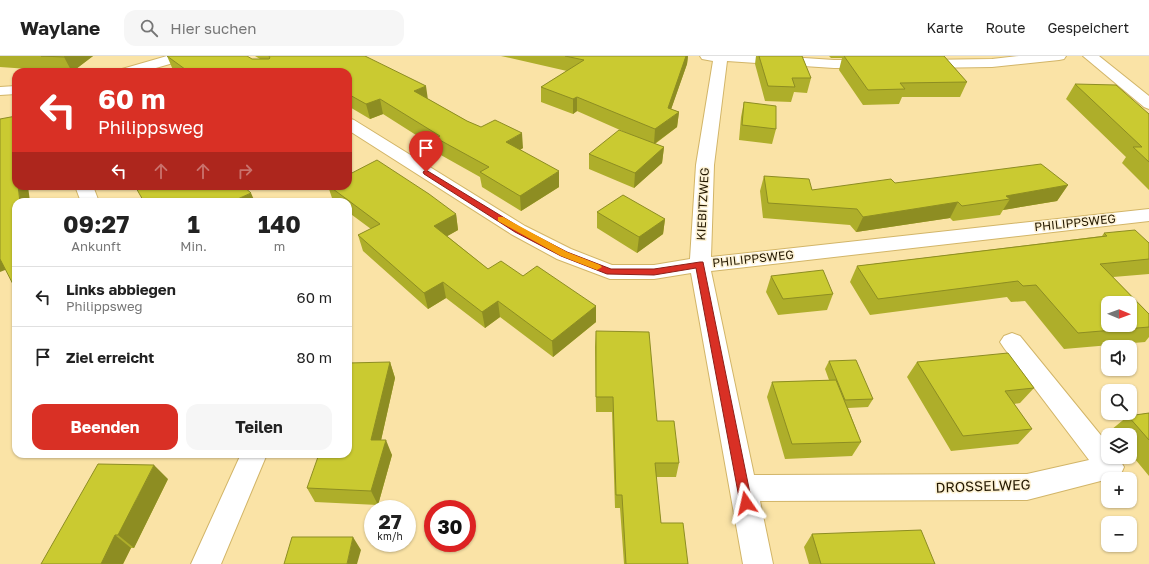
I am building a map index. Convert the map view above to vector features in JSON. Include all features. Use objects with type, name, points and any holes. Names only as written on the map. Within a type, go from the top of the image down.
[{"type":"street","points":[[141,68],[182,56]]},
{"type":"street","points":[[908,64],[992,63],[1059,56]]},
{"type":"street","points":[[1090,56],[1149,104]]},
{"type":"street","points":[[716,57],[834,64],[886,64]]},
{"type":"street","name":"KIEBITZWEG","points":[[716,57],[704,165],[700,264],[758,564]]},
{"type":"street","points":[[0,91],[12,90]]},
{"type":"street","name":"PHILIPPSWEG","points":[[352,126],[518,230],[564,254],[610,272],[654,272],[700,264],[1149,215]]},
{"type":"street","name":"DROSSELWEG","points":[[743,488],[1026,487],[1110,467],[1012,342]]},
{"type":"street","points":[[206,564],[252,458]]},
{"type":"building","points":[[41,56],[65,56],[64,57]]},
{"type":"building","points":[[167,56],[247,56],[252,59],[269,59],[269,56],[365,56],[426,86],[414,91],[467,121],[481,127],[495,120],[522,133],[506,142],[559,171],[520,196],[480,172],[489,167],[436,138],[440,136],[380,99],[366,104],[352,96],[352,68],[184,68]]},
{"type":"building","points":[[565,56],[686,56],[668,108],[679,112],[655,129],[577,97],[573,99],[541,87],[584,60]]},
{"type":"building","points":[[759,56],[802,56],[811,78],[792,78],[795,87],[768,86]]},
{"type":"building","points":[[844,56],[944,56],[967,82],[900,83],[905,89],[868,90]]},
{"type":"building","points":[[1075,84],[1116,85],[1149,114],[1149,162],[1133,147],[1142,147]]},
{"type":"building","points":[[744,102],[776,106],[776,129],[742,125]]},
{"type":"building","points":[[12,117],[12,190],[18,190],[20,198],[12,198],[12,282],[0,259],[0,119]]},
{"type":"building","points":[[619,130],[664,147],[635,173],[589,154]]},
{"type":"building","points":[[377,160],[429,194],[456,214],[434,226],[488,269],[501,261],[523,276],[537,266],[596,306],[552,341],[498,301],[482,312],[443,282],[424,293],[358,235],[380,224],[352,203],[352,198],[345,198],[334,190],[352,190],[352,173]]},
{"type":"building","points":[[1041,164],[1068,185],[1006,196],[1010,199],[962,206],[958,202],[863,217],[857,209],[768,203],[764,176],[809,179],[812,190],[891,179],[895,183]]},
{"type":"building","points":[[137,190],[248,190],[251,193],[240,198],[142,198]]},
{"type":"building","points":[[623,195],[665,219],[639,237],[597,212]]},
{"type":"building","points":[[1135,230],[1149,243],[1149,259],[1100,264],[1131,296],[1101,296],[1101,331],[1078,333],[1036,285],[1023,286],[1018,281],[878,299],[857,266],[1107,236],[1104,233]]},
{"type":"building","points":[[823,270],[833,294],[783,299],[771,276]]},
{"type":"building","points":[[1137,302],[1149,314],[1149,327],[1137,328]]},
{"type":"building","points":[[596,331],[649,332],[657,421],[674,421],[679,463],[655,463],[661,523],[683,523],[688,564],[626,564],[622,495],[616,495],[613,397],[596,397]]},
{"type":"building","points":[[1008,353],[1034,388],[1005,391],[1032,429],[963,436],[917,362]]},
{"type":"building","points":[[856,360],[873,399],[845,400],[829,361]]},
{"type":"building","points":[[390,362],[371,440],[386,440],[371,491],[307,488],[318,458],[352,458],[352,363]]},
{"type":"building","points":[[836,380],[861,442],[792,444],[772,382]]},
{"type":"building","points":[[1149,413],[1149,440],[1132,420],[1137,420],[1137,415]]},
{"type":"building","points":[[98,464],[154,465],[118,535],[115,535],[101,564],[41,564]]},
{"type":"building","points":[[921,530],[935,564],[821,564],[812,534]]},
{"type":"building","points":[[292,537],[353,537],[347,564],[284,564]]},
{"type":"slow traffic","points":[[500,219],[564,254],[597,267]]},
{"type":"route","points":[[426,172],[518,230],[564,254],[610,272],[654,272],[700,264],[746,503]]}]
